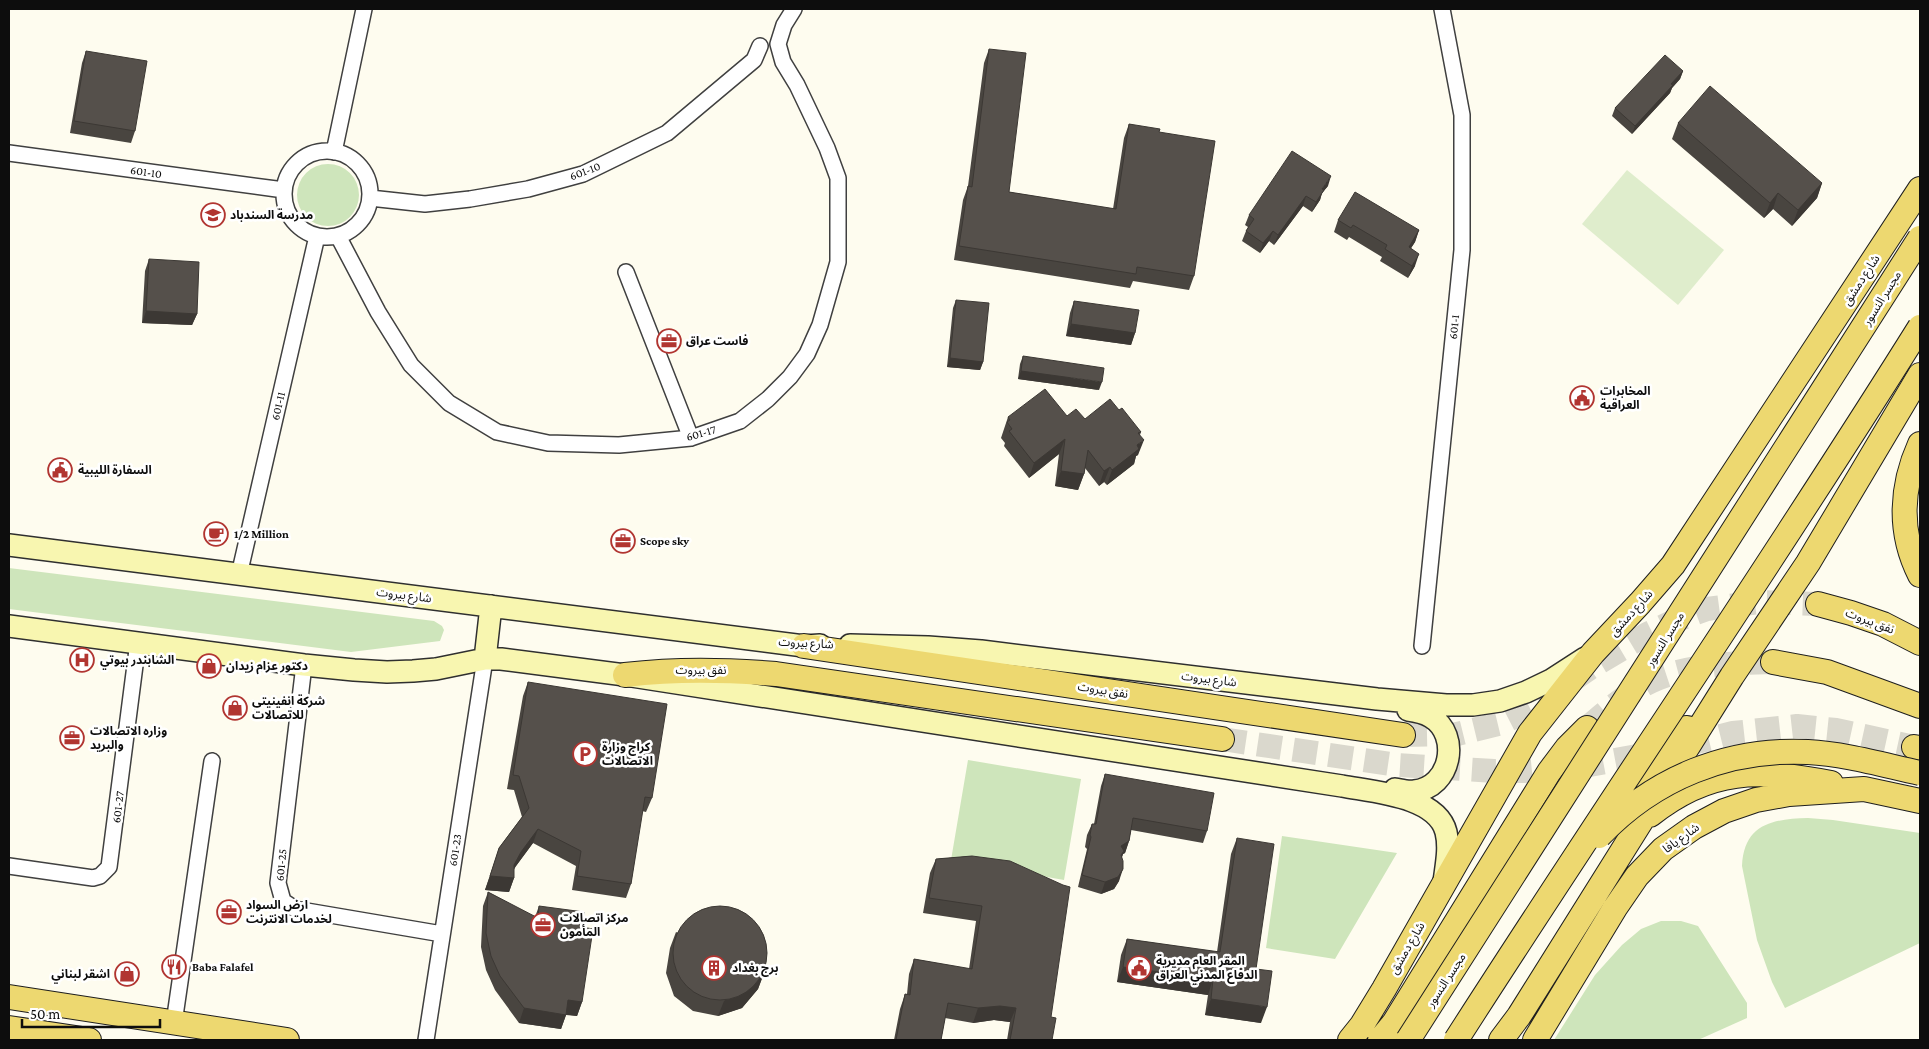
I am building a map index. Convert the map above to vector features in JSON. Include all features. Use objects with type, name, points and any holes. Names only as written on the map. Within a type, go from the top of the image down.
[{"type":"main road","name":"شارع دمشق","points":[[1350,1040],[1369,1015],[1530,733],[1593,653],[1673,565],[1920,189]]},
{"type":"main road","name":"مجسر النسور","points":[[1392,1030],[1920,238]]},
{"type":"main road","points":[[1456,1040],[1562,875],[1846,445],[1920,327]]},
{"type":"main road","points":[[1501,1040],[1642,822],[1732,676],[1808,563],[1920,375]]},
{"type":"main road","points":[[1920,444],[1911,466],[1904,499],[1906,532],[1920,575]]},
{"type":"main road","name":"شارع بيروت","points":[[9,545],[239,576],[804,646],[891,645],[981,651],[1446,706],[1500,701],[1526,692],[1551,680],[1593,653]]},
{"type":"main road","name":"نفق بيروت","points":[[1818,604],[1851,612],[1883,624],[1920,643]]},
{"type":"main road","points":[[484,659],[491,606]]},
{"type":"main road","points":[[9,626],[304,665],[387,672],[436,669],[484,659],[501,659],[625,675],[1342,786],[1409,799],[1439,817],[1446,832],[1448,849],[1443,885]]},
{"type":"main road","name":"نفق بيروت","points":[[804,646],[1403,735]]},
{"type":"main road","points":[[1773,662],[1827,672],[1920,706]]},
{"type":"main road","name":"نفق بيروت","points":[[625,675],[665,670],[720,670],[776,674],[1222,739]]},
{"type":"main road","points":[[1466,1040],[1596,842],[1651,768],[1732,676]]},
{"type":"main road","points":[[1342,786],[1371,786],[1415,791],[1428,787],[1439,778],[1447,766],[1448,738],[1441,726],[1431,716],[1390,705],[1377,699]]},
{"type":"main road","points":[[1392,1030],[1549,772],[1567,748],[1587,728]]},
{"type":"main road","points":[[1562,875],[1607,827],[1630,806],[1656,788],[1684,774],[1714,763],[1744,755],[1776,751],[1810,752],[1920,773]]},
{"type":"main road","points":[[1642,822],[1666,802],[1690,789],[1715,780],[1741,774],[1768,773],[1794,776],[1864,789]]},
{"type":"main road","name":"شارع يافا","points":[[1535,1040],[1615,908],[1637,876],[1663,849],[1694,827],[1724,811],[1756,800],[1789,794],[1864,789],[1920,801]]},
{"type":"main road","points":[[9,997],[287,1040]]},
{"type":"main road","points":[[1358,1040],[1369,1015]]},
{"type":"main road","points":[[9,1028],[89,1040]]},
{"type":"main road","points":[[9,1036],[48,1034]]},
{"type":"street","points":[[334,152],[364,9]]},
{"type":"street","name":"601-17","points":[[338,236],[378,312],[410,365],[449,403],[497,432],[548,443],[619,446],[691,438],[740,421],[768,399],[790,376],[807,354],[820,325],[838,262],[838,178],[827,148],[797,85],[783,62],[778,44],[784,25],[794,9]]},
{"type":"street","name":"601-1","points":[[1422,646],[1462,250],[1462,115],[1442,9]]},
{"type":"street","name":"601-10","points":[[370,198],[425,204],[470,199],[528,189],[583,174],[667,133],[754,60],[760,46]]},
{"type":"street","points":[[316,152],[334,152],[345,155],[361,168],[368,182],[370,198],[360,222],[350,230],[338,236],[318,236],[303,230],[292,220],[285,206],[284,190],[289,173],[300,160],[316,152]]},
{"type":"street","name":"601-10","points":[[9,153],[284,190]]},
{"type":"street","name":"601-11","points":[[239,576],[318,236]]},
{"type":"street","points":[[626,272],[691,438]]},
{"type":"street","name":"601-27","points":[[9,866],[93,878],[100,876],[109,867],[138,642]]},
{"type":"street","name":"601-23","points":[[426,1040],[484,659]]},
{"type":"street","name":"601-25","points":[[304,665],[278,884],[283,901],[295,909],[442,934]]},
{"type":"street","points":[[174,1023],[212,761]]},
{"type":"green space","points":[[328,164],[340,167],[350,173],[356,183],[359,195],[356,207],[350,217],[340,223],[328,226],[316,223],[306,217],[300,207],[297,195],[300,183],[306,173],[316,167]]},
{"type":"green space","points":[[1627,170],[1724,250],[1678,305],[1582,224]]},
{"type":"green space","points":[[9,568],[434,621],[442,626],[444,630],[440,641],[351,652],[9,609]]},
{"type":"green space","points":[[968,760],[1081,779],[1064,880],[951,860]]},
{"type":"green space","points":[[1808,818],[1920,833],[1920,943],[1785,1008],[1772,982],[1757,940],[1742,866],[1748,841],[1762,827],[1783,820]]},
{"type":"green space","points":[[1282,836],[1397,853],[1335,959],[1266,948]]},
{"type":"green space","points":[[1661,921],[1681,921],[1698,926],[1747,1003],[1747,1018],[1698,1040],[1554,1040],[1595,975],[1622,945],[1641,929]]},
{"type":"building","points":[[989,49],[1026,53],[1009,192],[1116,209],[1129,124],[1160,129],[1159,132],[1215,141],[1194,276],[1137,267],[1136,274],[959,246],[968,186],[972,187]]},
{"type":"building","points":[[86,51],[147,61],[135,131],[74,121]]},
{"type":"building","points":[[1665,55],[1683,71],[1671,84],[1673,85],[1635,126],[1615,108]]},
{"type":"building","points":[[1710,86],[1822,183],[1798,210],[1778,193],[1770,203],[1678,123]]},
{"type":"building","points":[[1292,151],[1331,176],[1316,202],[1306,196],[1278,235],[1273,231],[1263,243],[1246,231],[1254,219],[1249,215]]},
{"type":"building","points":[[1355,192],[1419,230],[1409,247],[1419,254],[1412,266],[1385,249],[1387,245],[1353,225],[1351,228],[1338,220]]},
{"type":"building","points":[[149,259],[199,262],[197,314],[146,311]]},
{"type":"building","points":[[956,300],[989,303],[983,362],[950,358]]},
{"type":"building","points":[[1074,301],[1139,310],[1135,333],[1071,324]]},
{"type":"building","points":[[1023,356],[1104,368],[1102,382],[1021,371]]},
{"type":"building","points":[[1045,389],[1067,416],[1076,409],[1085,419],[1110,399],[1119,410],[1122,408],[1141,432],[1138,433],[1144,440],[1137,445],[1139,449],[1112,470],[1110,467],[1104,471],[1088,450],[1084,474],[1061,471],[1065,439],[1034,463],[1009,431],[1012,429],[1007,422],[1010,420],[1008,417]]},
{"type":"building","points":[[528,682],[667,704],[652,798],[645,797],[631,884],[577,876],[581,851],[538,829],[514,865],[514,878],[490,876],[499,848],[529,808],[519,776],[513,775]]},
{"type":"building","points":[[1105,774],[1214,793],[1207,831],[1133,818],[1129,841],[1121,846],[1124,851],[1121,855],[1123,869],[1118,877],[1105,882],[1082,875],[1091,837],[1092,824],[1096,824]]},
{"type":"building","points":[[1237,838],[1274,844],[1256,969],[1272,971],[1267,1007],[1211,999],[1213,979],[1123,967],[1127,939],[1220,952]]},
{"type":"building","points":[[972,856],[1010,861],[1070,887],[1051,1017],[1056,1018],[1052,1040],[1010,1040],[1016,1008],[1000,1006],[978,1008],[948,1003],[941,1040],[896,1040],[905,994],[910,995],[914,959],[972,969],[982,906],[929,898],[936,859]]},
{"type":"building","points":[[488,892],[538,918],[539,906],[584,912],[582,927],[593,929],[582,1002],[568,1000],[566,1015],[524,1008],[500,976],[491,956],[486,933]]},
{"type":"building","name":"برج بغداد","points":[[720,906],[738,909],[753,920],[764,935],[767,953],[764,971],[753,986],[738,997],[720,1000],[702,997],[687,986],[676,971],[673,953],[676,935],[687,920],[702,909]]},
{"type":"tunnel","points":[[1403,735],[1457,734],[1502,723],[1535,706],[1593,666],[1647,634],[1674,621],[1707,609],[1759,602],[1818,604]]},
{"type":"tunnel","points":[[1587,728],[1630,693],[1649,682],[1673,673],[1701,667],[1773,662]]},
{"type":"tunnel","points":[[1222,739],[1398,765],[1494,771],[1530,771],[1584,766],[1648,754],[1733,733],[1797,726],[1836,730],[1914,747]]},
{"type":"place","name":"مدرسة السندباد","points":[[213,215]]},
{"type":"place","name":"فاست عراق","points":[[669,341]]},
{"type":"place","name":"المخابرات العراقية","points":[[1582,398]]},
{"type":"place","name":"السفارة الليبية","points":[[60,470]]},
{"type":"place","name":"1/2 Million","points":[[216,534]]},
{"type":"place","name":"Scope sky","points":[[623,541]]},
{"type":"place","name":"الشابندر بيوتي","points":[[82,660]]},
{"type":"place","name":"دكتور عزام زيدان","points":[[209,666]]},
{"type":"place","name":"شركة انفينيتي للاتصالات","points":[[235,708]]},
{"type":"place","name":"وزاره الاتصالات والبريد","points":[[72,738]]},
{"type":"place","name":"كراج وزارة الاتصالات","points":[[585,754]]},
{"type":"place","name":"ارض السواد لخدمات الانترنت","points":[[229,912]]},
{"type":"place","name":"مركز اتصالات المأمون","points":[[543,925]]},
{"type":"place","name":"Baba Falafel","points":[[174,967]]},
{"type":"place","name":"برج بغداد","points":[[714,968]]},
{"type":"place","name":"المقر العام مديرية الدفاع المدني العراق","points":[[1139,968]]},
{"type":"place","name":"اشقر لبناني","points":[[127,974]]}]
